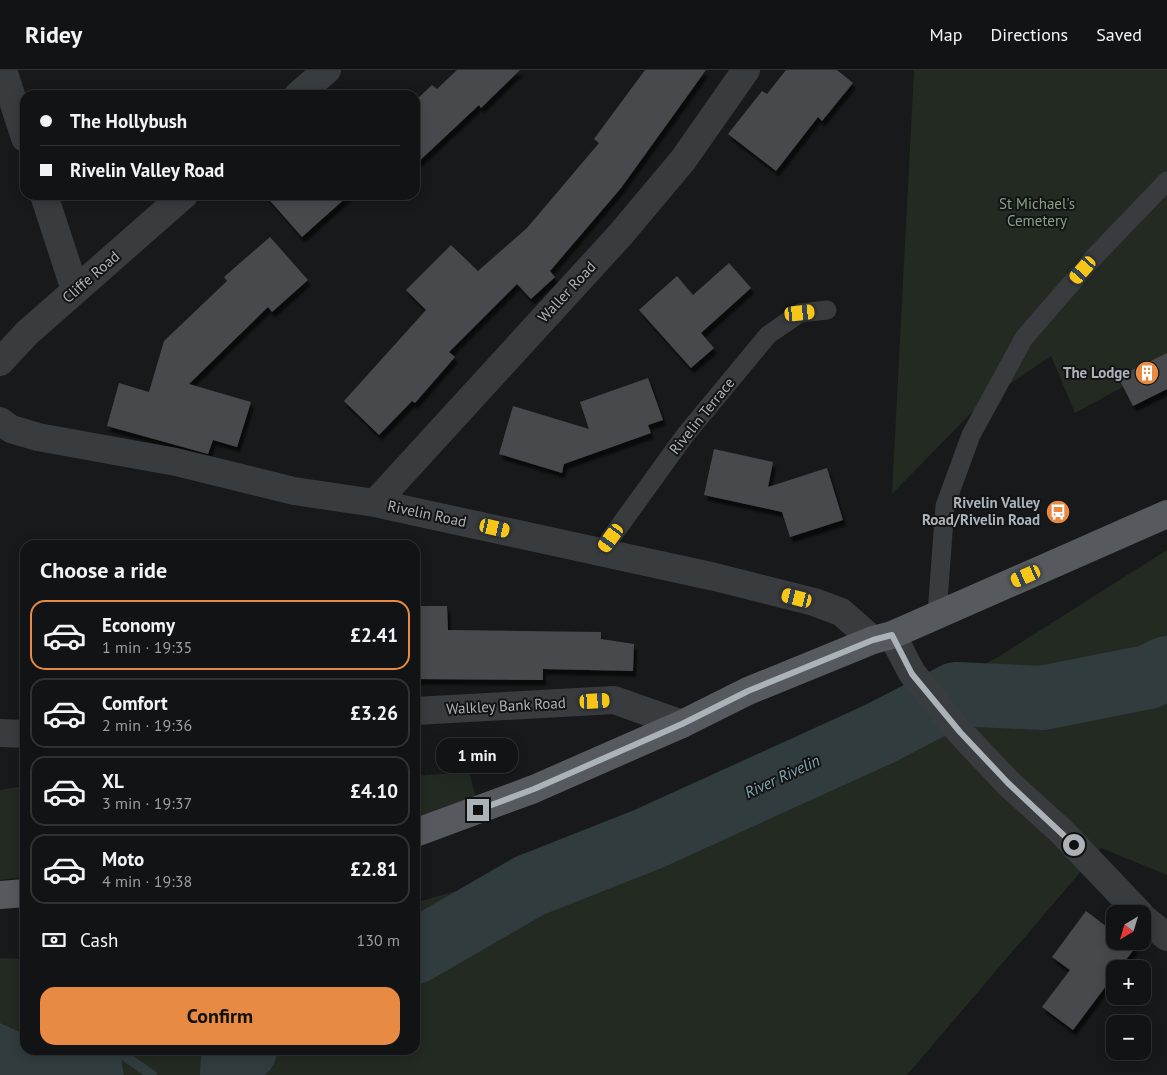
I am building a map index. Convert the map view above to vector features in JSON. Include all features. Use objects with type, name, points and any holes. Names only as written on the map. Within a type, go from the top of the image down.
[{"type":"main road","points":[[420,831],[534,789],[682,724],[748,691],[937,614],[1167,514]]},
{"type":"main road","points":[[0,895],[20,893]]},
{"type":"street","points":[[2,70],[20,123]]},
{"type":"street","name":"Waller Road","points":[[375,504],[621,234],[684,160],[746,70]]},
{"type":"street","points":[[46,200],[75,290]]},
{"type":"street","name":"Cliffe Road","points":[[0,362],[27,333],[178,200]]},
{"type":"street","name":"Rivelin Road","points":[[0,421],[12,429],[38,437],[176,462],[294,491],[375,504],[715,577],[814,602],[841,612],[882,637]]},
{"type":"street","points":[[882,637],[960,732],[1008,783],[1061,831],[1131,905]]},
{"type":"street","name":"Walkley Bank Road","points":[[420,710],[614,700],[682,724]]},
{"type":"street","points":[[0,733],[20,734]]},
{"type":"street","points":[[1151,924],[1167,937]]},
{"type":"lane","points":[[937,614],[945,506],[971,435],[1024,338],[1095,256],[1167,182]]},
{"type":"lane","name":"Rivelin Terrace","points":[[600,553],[686,434],[768,335],[800,313],[827,310]]},
{"type":"green space","name":"St Michael's Cemetery","points":[[914,70],[1167,70],[1167,363],[1075,413],[1051,356],[980,404],[892,494]]},
{"type":"green space","points":[[1167,550],[1167,875],[1101,848],[907,1075],[124,1075],[121,1055],[420,1055],[420,902],[540,866],[860,732],[998,657]]},
{"type":"green space","points":[[469,772],[480,812],[420,824],[420,776]]},
{"type":"green space","points":[[20,787],[20,878],[0,880],[0,790]]},
{"type":"green space","points":[[0,958],[20,959],[20,1032],[0,1023]]},
{"type":"shaded area","points":[[0,1023],[20,1032],[20,1055],[121,1055],[124,1075],[0,1075]]},
{"type":"building","points":[[457,70],[520,70],[481,108],[479,105],[420,160],[420,96],[432,85],[437,89]]},
{"type":"building","points":[[645,70],[706,70],[621,188],[550,271],[555,277],[531,299],[517,284],[449,352],[455,357],[415,403],[412,401],[379,435],[344,401],[426,310],[406,290],[451,245],[478,271],[527,228],[599,143],[594,139]]},
{"type":"building","points":[[786,70],[837,70],[853,83],[822,121],[818,117],[776,171],[728,134],[762,91],[767,94]]},
{"type":"building","points":[[269,200],[343,200],[302,237]]},
{"type":"building","points":[[270,237],[308,280],[272,312],[268,307],[189,384],[251,402],[237,447],[213,440],[208,454],[107,426],[119,383],[149,392],[164,341],[227,281],[224,277]]},
{"type":"building","points":[[729,263],[751,288],[701,333],[714,348],[691,368],[639,310],[677,276],[693,295]]},
{"type":"building","name":"The Lodge","points":[[1167,353],[1167,389],[1133,406],[1118,377]]},
{"type":"building","points":[[648,378],[663,420],[648,425],[651,433],[564,464],[562,473],[499,454],[513,406],[589,429],[580,402]]},
{"type":"building","points":[[714,449],[773,462],[768,487],[827,468],[843,520],[790,537],[782,512],[704,495]]},
{"type":"building","points":[[420,606],[447,606],[448,630],[601,632],[601,639],[634,644],[633,671],[543,669],[543,680],[420,679]]},
{"type":"building","points":[[1086,911],[1106,926],[1106,950],[1133,950],[1126,960],[1106,960],[1106,986],[1073,1030],[1042,1007],[1070,970],[1052,957]]},
{"type":"waterway","name":"River Rivelin","points":[[420,949],[529,886],[648,839],[881,733],[956,694],[1042,698],[1148,677],[1167,668]]},
{"type":"waterway","points":[[123,1055],[152,1075]]},
{"type":"waterway","name":"River Rivelin","points":[[232,1075],[233,1057],[236,1055]]},
{"type":"place","name":"The Lodge","points":[[1147,373]]},
{"type":"place","name":"Rivelin Valley Road/Rivelin Road","points":[[1058,512]]},
{"type":"route","points":[[478,810],[534,789],[682,724],[748,691],[873,640],[892,635],[912,674],[960,732],[1008,783],[1074,845]]}]
